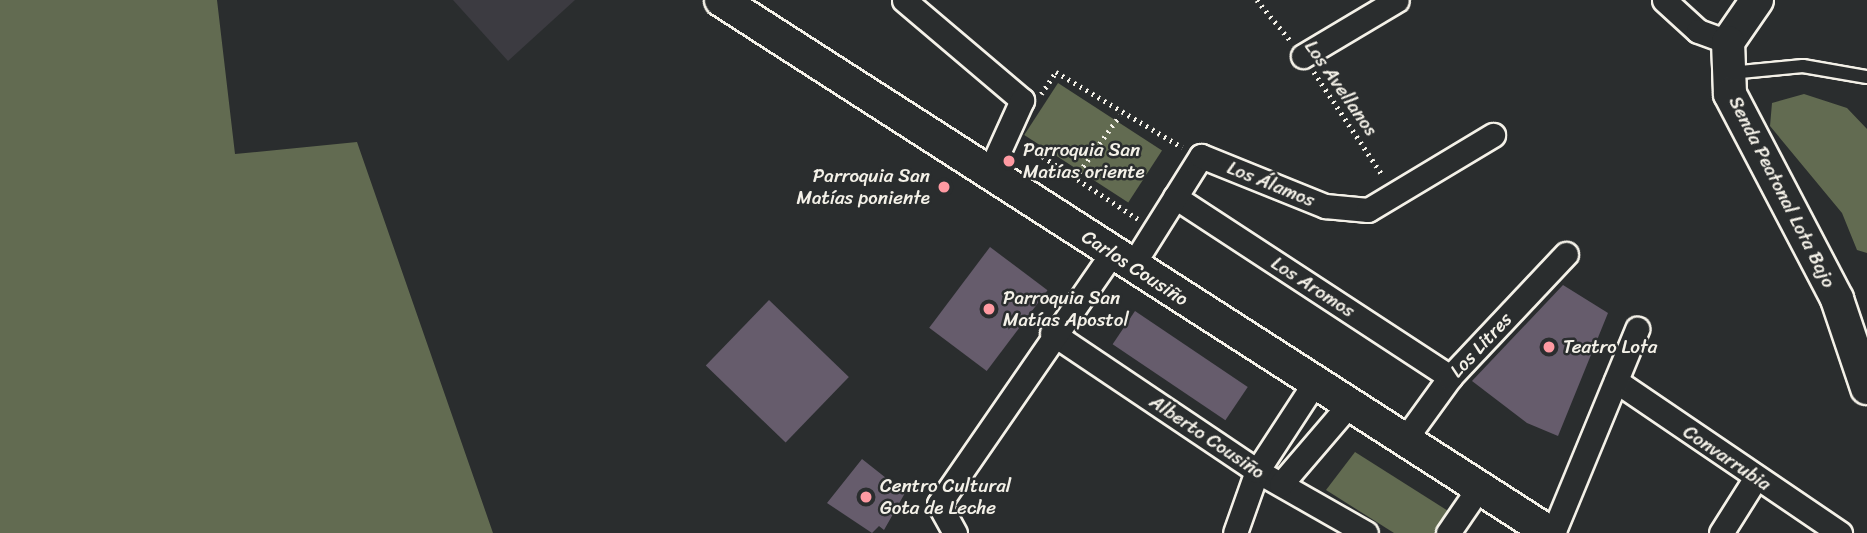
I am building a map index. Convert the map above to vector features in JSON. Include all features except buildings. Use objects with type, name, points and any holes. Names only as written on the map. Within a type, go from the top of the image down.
[{"type":"main road","name":"Carlos Cousiño","points":[[721,0],[990,171],[1347,407],[1551,533]]},
{"type":"main road","points":[[1728,43],[1757,0]]},
{"type":"main road","name":"Senda Peatonal Lota Bajo","points":[[1728,43],[1726,74],[1737,113],[1837,299],[1867,388]]},
{"type":"street","points":[[904,0],[1022,100],[990,171]]},
{"type":"street","points":[[1303,56],[1397,0]]},
{"type":"street","points":[[1664,0],[1698,31],[1728,43]]},
{"type":"street","name":"Los Álamos","points":[[1201,156],[1325,206],[1368,210],[1396,197],[1493,135]]},
{"type":"street","points":[[954,533],[939,504],[1052,333],[1122,259],[1154,230],[1201,156]]},
{"type":"street","name":"Los Aromos","points":[[1175,197],[1450,377]]},
{"type":"street","name":"Los Litres","points":[[1403,442],[1450,377],[1566,254]]},
{"type":"street","points":[[1551,533],[1637,329]]},
{"type":"street","name":"Alberto Cousiño","points":[[1052,333],[1257,471],[1366,533]]},
{"type":"street","name":"Convarrubia","points":[[1615,381],[1755,479],[1840,533]]},
{"type":"street","points":[[1235,533],[1257,471],[1313,385]]},
{"type":"street","points":[[1281,484],[1347,407]]},
{"type":"street","points":[[1721,533],[1755,479]]},
{"type":"street","points":[[1448,533],[1478,489]]},
{"type":"lane","points":[[1726,74],[1803,66],[1867,77]]},
{"type":"path","name":"Los Avellanos","points":[[1257,0],[1303,56],[1396,197]]},
{"type":"path","points":[[1022,100],[1032,107],[1055,72],[1120,115],[1201,156]]},
{"type":"path","points":[[1075,178],[1120,115]]},
{"type":"path","points":[[1013,138],[1154,230]]},
{"type":"shaded area","points":[[453,0],[575,0],[508,61]]},
{"type":"green space","points":[[0,0],[217,0],[235,154],[357,142],[493,533],[0,533]]},
{"type":"green space","points":[[1058,83],[1162,151],[1128,203],[1024,135]]},
{"type":"green space","points":[[1804,94],[1847,108],[1867,129],[1867,253],[1857,250],[1842,213],[1770,126],[1772,103]]},
{"type":"green space","points":[[1355,452],[1464,521],[1455,533],[1394,533],[1326,490]]},
{"type":"place","name":"Parroquia San Matías oriente","points":[[1009,161]]},
{"type":"place","name":"Parroquia San Matías poniente","points":[[944,187]]},
{"type":"place","name":"Parroquia San Matías Apostol","points":[[989,309]]},
{"type":"place","name":"Teatro Lota","points":[[1549,347]]},
{"type":"place","name":"Centro Cultural Gota de Leche","points":[[866,497]]}]
